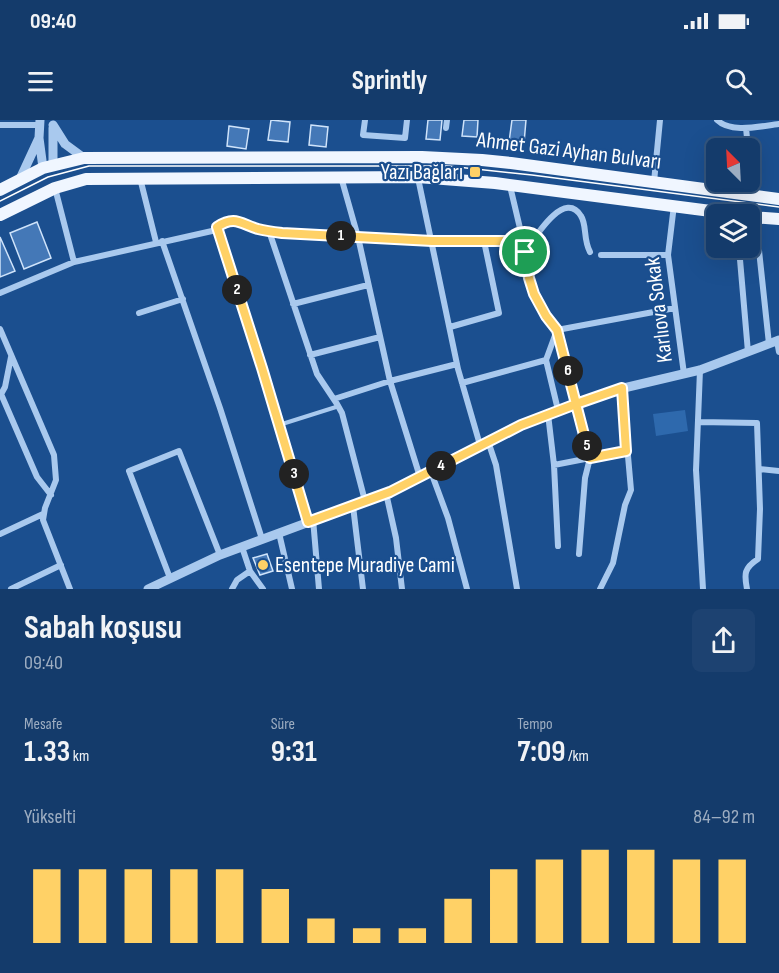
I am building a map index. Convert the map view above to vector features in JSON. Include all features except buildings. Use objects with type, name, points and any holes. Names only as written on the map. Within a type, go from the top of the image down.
[{"type":"main road","name":"Ahmet Gazi Ayhan Bulvarı","points":[[0,190],[49,166],[84,158],[452,159],[511,163],[779,199]]},
{"type":"main road","points":[[49,166],[55,188]]},
{"type":"main road","name":"Ahmet Gazi Ayhan Bulvarı","points":[[0,215],[55,188],[86,178],[341,176],[418,177],[510,185],[706,210]]},
{"type":"main road","points":[[760,218],[779,219]]},
{"type":"street","points":[[365,120],[363,135],[405,138],[407,120]]},
{"type":"street","points":[[654,182],[660,120]]},
{"type":"street","points":[[717,120],[723,126],[746,128],[779,124]]},
{"type":"street","points":[[0,125],[40,122],[39,138],[20,179]]},
{"type":"street","points":[[49,166],[53,122]]},
{"type":"street","points":[[53,122],[65,144],[84,158]]},
{"type":"street","points":[[746,128],[747,138]]},
{"type":"street","points":[[39,138],[49,166]]},
{"type":"street","points":[[341,176],[358,237],[390,381],[420,477]]},
{"type":"street","points":[[418,177],[462,383],[484,443],[496,465],[517,589]]},
{"type":"street","points":[[140,178],[159,241],[183,299],[262,539]]},
{"type":"street","points":[[510,185],[529,278],[534,294],[557,330],[590,458],[585,478],[579,554]]},
{"type":"street","points":[[55,188],[74,262]]},
{"type":"street","name":"Karlıova Sokak","points":[[674,206],[668,255],[684,374]]},
{"type":"street","points":[[525,252],[556,212],[568,208],[576,211],[583,219],[585,241],[590,252]]},
{"type":"street","points":[[0,293],[74,262],[159,241],[212,231],[225,222],[240,221],[269,231],[358,237],[432,241],[523,241]]},
{"type":"street","points":[[217,227],[311,520],[319,589]]},
{"type":"street","points":[[269,231],[316,374],[336,402],[365,501]]},
{"type":"street","points":[[450,327],[499,313],[484,241]]},
{"type":"street","points":[[760,253],[775,341],[779,352]]},
{"type":"street","points":[[602,255],[668,255]]},
{"type":"street","points":[[740,258],[748,352]]},
{"type":"street","points":[[293,304],[368,285]]},
{"type":"street","points":[[139,313],[183,299]]},
{"type":"street","points":[[557,330],[675,308]]},
{"type":"street","points":[[0,329],[54,455],[57,474],[43,520],[70,589]]},
{"type":"street","points":[[557,330],[546,360],[558,410]]},
{"type":"street","points":[[310,355],[380,337]]},
{"type":"street","points":[[148,589],[159,586],[170,578],[220,555],[386,493],[484,443],[558,410],[622,388],[700,370],[775,341]]},
{"type":"street","points":[[12,356],[1,395],[37,477],[51,495]]},
{"type":"street","points":[[462,383],[546,360]]},
{"type":"street","points":[[336,402],[390,381],[457,364]]},
{"type":"street","points":[[700,370],[696,470],[703,589]]},
{"type":"street","points":[[600,589],[613,563],[624,506],[631,490],[622,388]]},
{"type":"street","points":[[548,414],[554,465],[558,546]]},
{"type":"street","points":[[699,422],[757,423],[760,509],[758,559],[749,565],[745,572],[747,589]]},
{"type":"street","points":[[174,589],[129,471],[179,451],[220,555]]},
{"type":"street","points":[[554,465],[626,451]]},
{"type":"street","points":[[759,469],[779,471]]},
{"type":"street","points":[[431,472],[453,533],[467,589]]},
{"type":"street","points":[[386,493],[396,538],[402,589]]},
{"type":"street","points":[[353,506],[363,589]]},
{"type":"street","points":[[0,534],[43,514]]},
{"type":"street","points":[[279,533],[292,589]]},
{"type":"street","points":[[242,547],[250,570],[263,589]]},
{"type":"street","points":[[11,589],[61,565]]},
{"type":"street","points":[[232,589],[237,580],[250,570]]},
{"type":"lane","points":[[279,424],[336,407],[336,402]]},
{"type":"shaded area","points":[[685,410],[688,431],[656,436],[653,414]]},
{"type":"tram line","points":[[0,201],[48,177],[89,166],[448,166],[779,207]]},
{"type":"place","name":"Yazı Bağları","points":[[475,172]]},
{"type":"place","name":"Esentepe Muradiye Cami","points":[[263,565]]},
{"type":"route","points":[[525,252],[523,241],[432,241],[282,233],[259,229],[240,221],[225,222],[217,227],[308,522],[390,492],[521,425],[576,404],[590,458],[626,451],[622,388],[576,404],[557,330],[537,302],[529,278],[525,252]]}]
